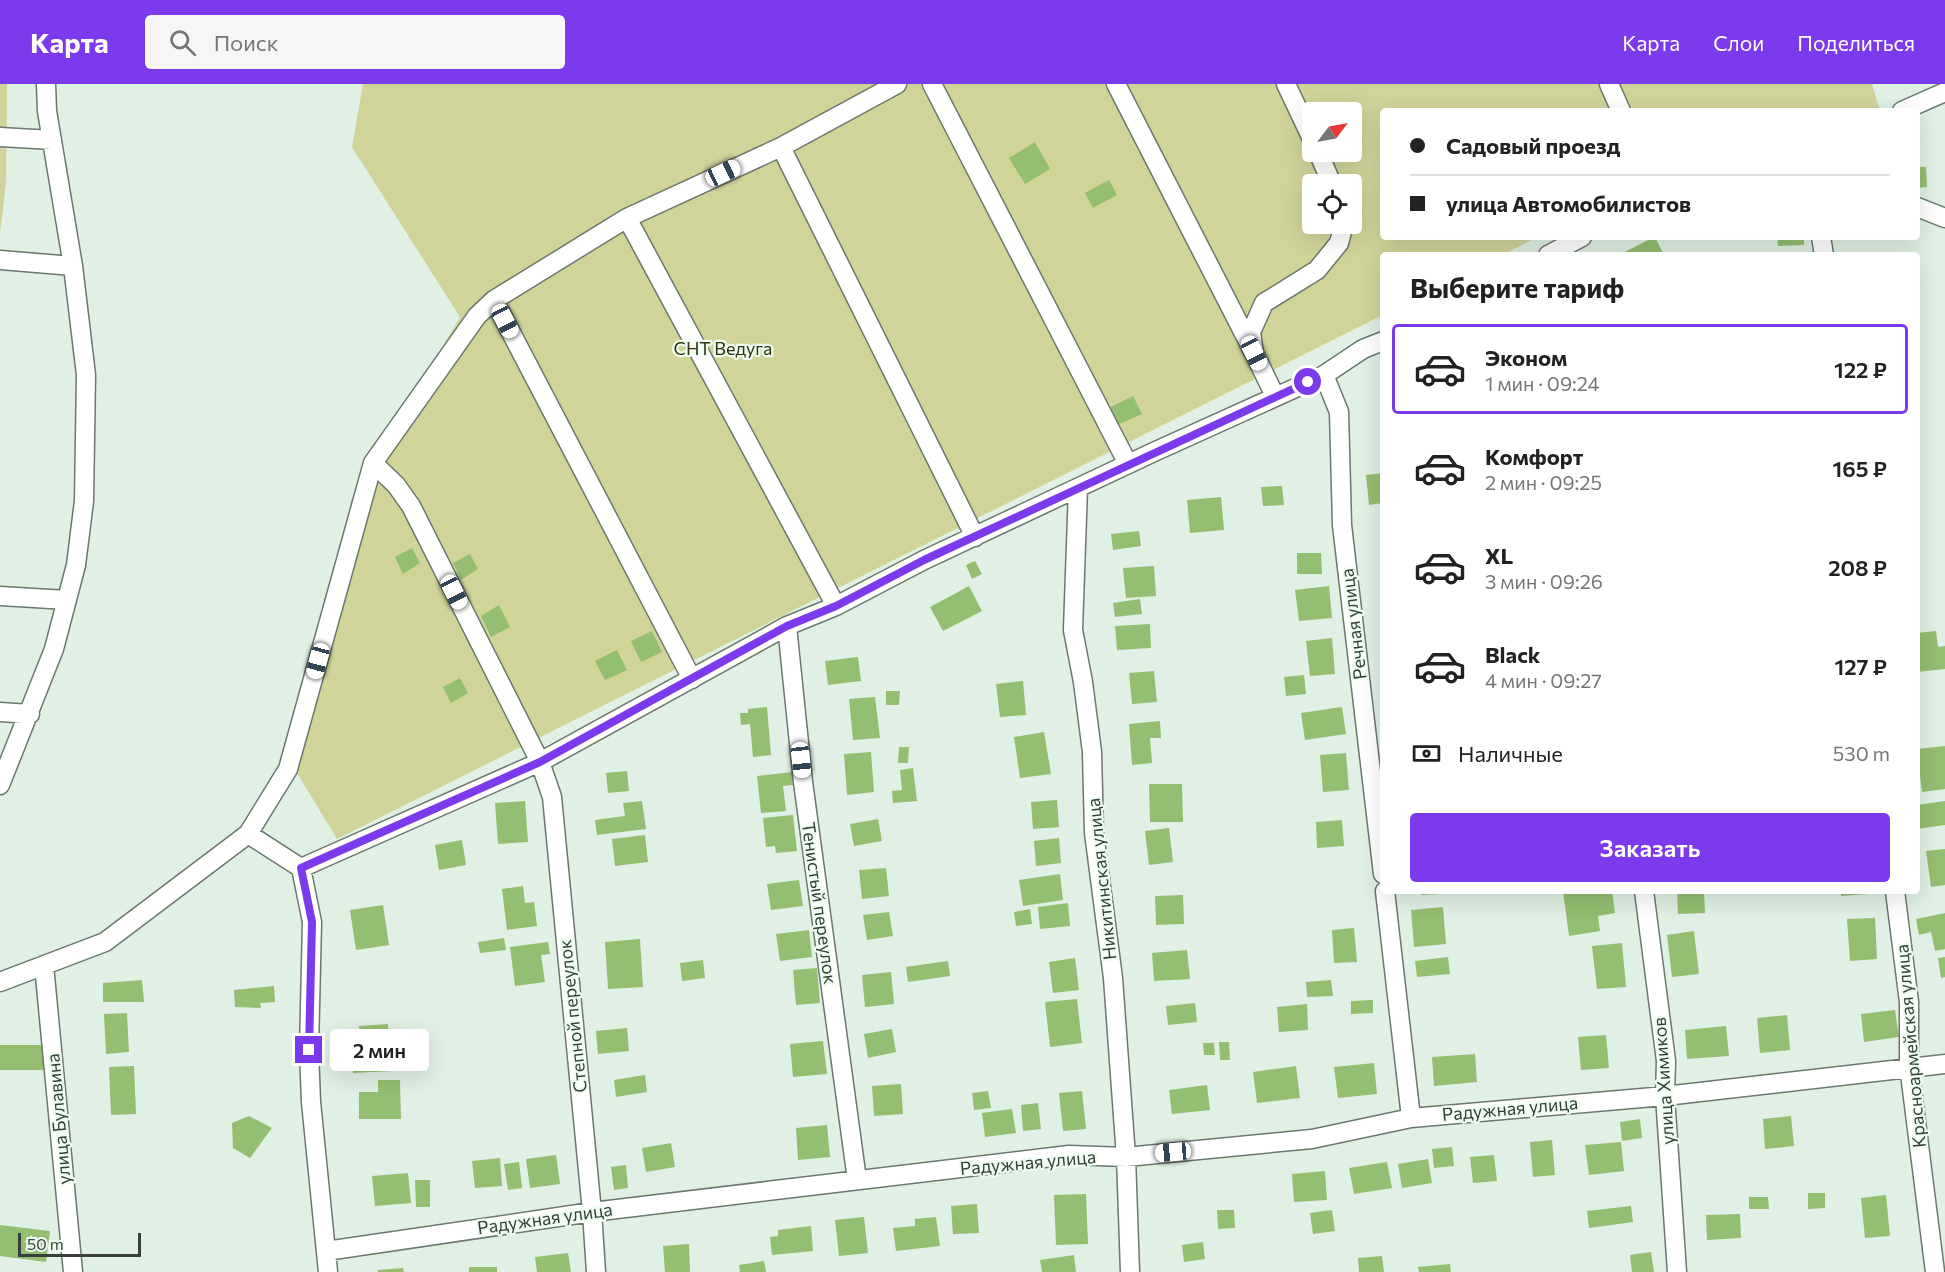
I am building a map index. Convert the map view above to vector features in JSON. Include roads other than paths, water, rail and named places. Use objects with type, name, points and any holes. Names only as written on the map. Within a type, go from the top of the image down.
[{"type":"street","points":[[0,785],[54,649],[76,565],[84,501],[86,375],[73,266],[52,140],[46,84]]},
{"type":"street","points":[[0,982],[105,942],[248,834],[288,770],[373,463],[477,316],[494,300],[627,218],[781,147],[897,84]]},
{"type":"street","points":[[932,84],[1128,464]]},
{"type":"street","points":[[1116,84],[1275,396]]},
{"type":"street","points":[[1286,84],[1302,118]]},
{"type":"street","points":[[1610,84],[1620,108]]},
{"type":"street","points":[[1909,108],[1945,92]]},
{"type":"street","points":[[0,137],[52,140]]},
{"type":"street","points":[[781,147],[975,537]]},
{"type":"street","points":[[1920,208],[1945,218]]},
{"type":"street","points":[[627,218],[836,606]]},
{"type":"street","points":[[1254,353],[1251,332],[1264,303],[1317,270],[1339,243],[1341,234]]},
{"type":"street","points":[[1556,252],[1577,244]]},
{"type":"street","points":[[0,260],[73,266]]},
{"type":"street","points":[[494,300],[692,679]]},
{"type":"street","points":[[301,868],[540,762],[787,626],[836,606],[924,560],[1324,375],[1363,350],[1380,342]]},
{"type":"street","name":"Речная улица","points":[[1324,375],[1339,412],[1342,525],[1380,848]]},
{"type":"street","name":"Степной переулок","points":[[373,463],[396,485],[411,506],[540,762],[552,797],[596,1272]]},
{"type":"street","name":"Никитинская улица","points":[[1078,488],[1073,630],[1083,682],[1092,752],[1094,833],[1113,978],[1126,1156],[1130,1272]]},
{"type":"street","points":[[0,596],[67,600]]},
{"type":"street","name":"Тенистый переулок","points":[[787,626],[803,782],[857,1180]]},
{"type":"street","points":[[0,712],[30,714]]},
{"type":"street","points":[[248,834],[301,868],[312,922],[309,1050],[311,1102],[328,1272]]},
{"type":"street","points":[[1385,894],[1411,1118]]},
{"type":"street","name":"улица Химиков","points":[[1644,894],[1666,1061],[1665,1096],[1677,1272]]},
{"type":"street","name":"Красноармейская улица","points":[[1895,894],[1910,1002],[1909,1066],[1935,1272]]},
{"type":"street","name":"улица Булавина","points":[[44,965],[73,1272]]},
{"type":"street","name":"Радужная улица","points":[[326,1251],[592,1212],[1070,1155],[1126,1156],[1312,1139],[1411,1118],[1665,1096],[1909,1066],[1945,1064]]},
{"type":"park label","name":"СНТ Ведуга","points":[[723,349]]}]
